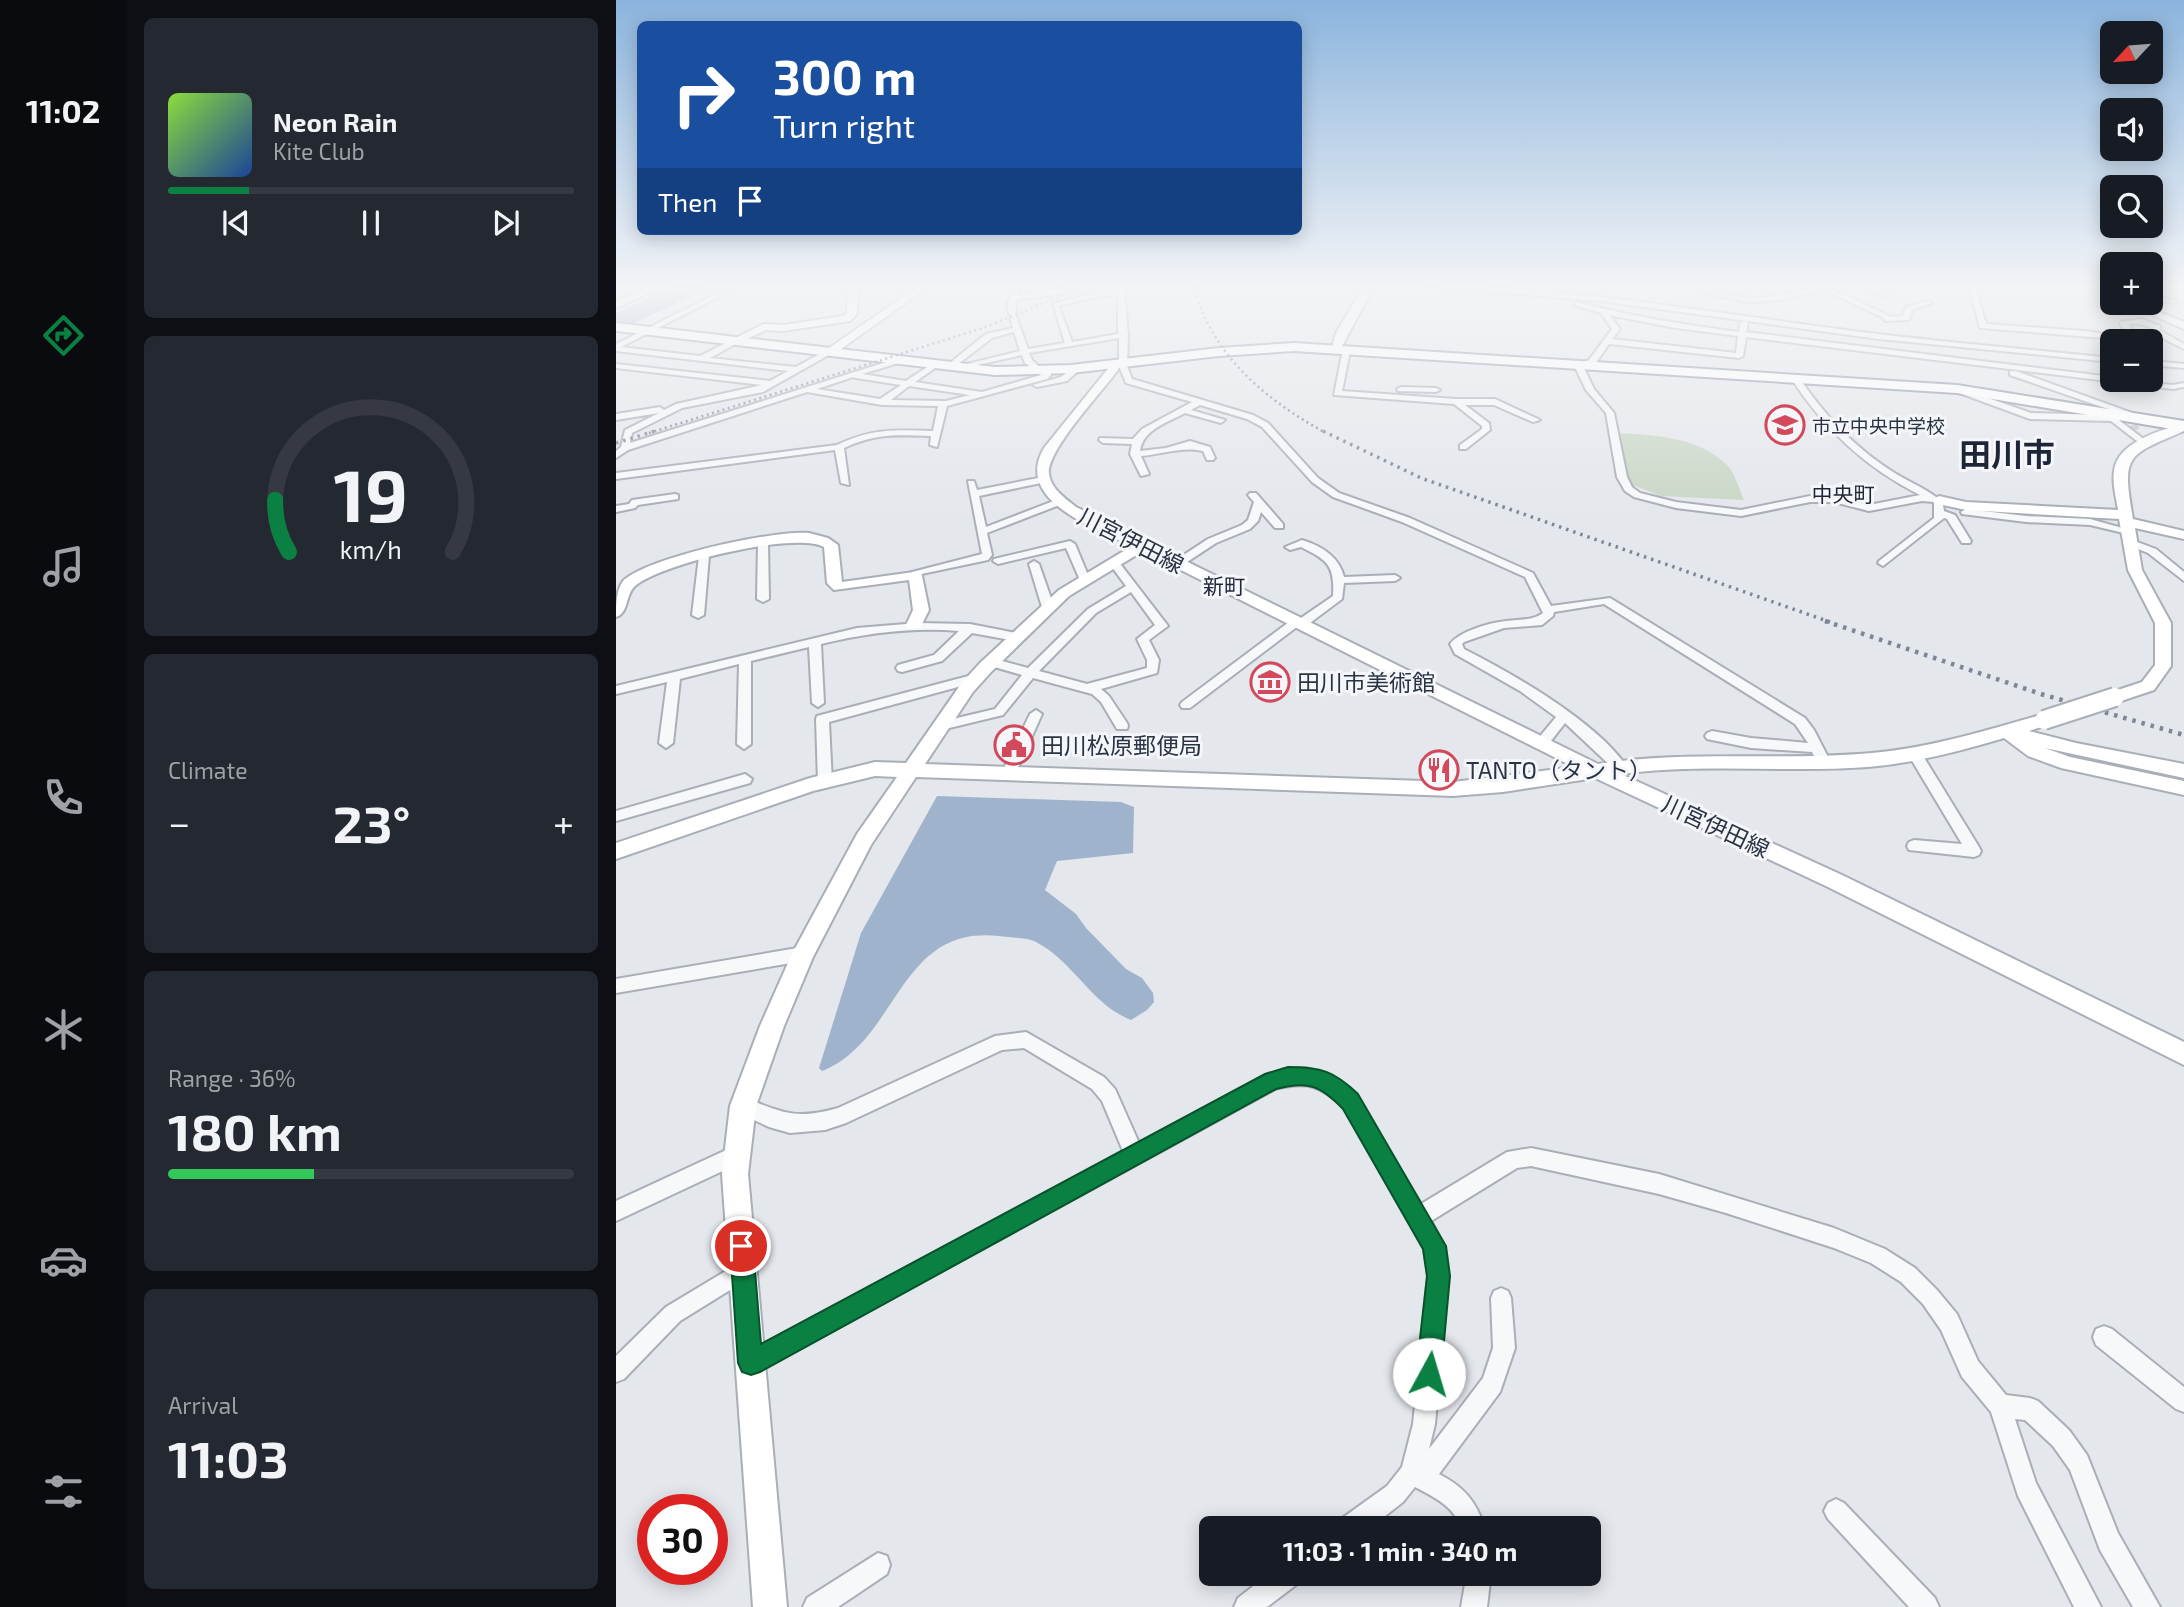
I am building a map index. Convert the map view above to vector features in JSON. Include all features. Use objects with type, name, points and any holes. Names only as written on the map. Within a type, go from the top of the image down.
[{"type":"highway","points":[[907,361],[1045,373],[1158,361]]},
{"type":"highway","points":[[1514,361],[1957,389],[2184,426]]},
{"type":"street","points":[[675,373],[697,361]]},
{"type":"street","points":[[718,361],[797,370]]},
{"type":"street","points":[[616,417],[740,396],[773,384],[814,361]]},
{"type":"street","points":[[616,455],[625,448],[896,361]]},
{"type":"street","points":[[882,402],[908,383],[955,361]]},
{"type":"street","points":[[948,366],[975,361]]},
{"type":"street","points":[[806,390],[882,402],[943,404],[1044,377],[1045,373],[1028,361]]},
{"type":"street","points":[[616,612],[621,595],[629,584],[664,565],[798,537],[825,540],[831,545],[835,583],[839,587],[916,574],[984,558],[987,555],[973,488],[1043,480],[1045,455],[1119,366],[1120,361]]},
{"type":"street","points":[[1339,361],[1337,393],[1456,402],[1495,402],[1536,420]]},
{"type":"street","points":[[1593,361],[1578,365],[1590,390],[1610,413],[1622,477],[1628,489],[1637,495],[1676,505],[1741,513],[1810,499],[1834,499],[1868,508],[1922,498],[1940,507],[1966,506],[2184,535]]},
{"type":"street","points":[[1709,361],[1713,373]]},
{"type":"street","points":[[1963,361],[2173,387],[2184,385]]},
{"type":"street","points":[[2005,361],[2014,374],[2132,414]]},
{"type":"street","points":[[2163,363],[2184,366]]},
{"type":"street","points":[[616,366],[773,384]]},
{"type":"street","points":[[1119,366],[1129,382],[1250,417],[1265,425],[1315,480],[1336,495],[1406,520],[1529,575],[1548,610],[1546,618],[1538,622],[1503,625],[1460,639],[1456,644],[1459,650],[1526,688],[1564,716],[1598,742],[1620,767]]},
{"type":"street","points":[[1027,387],[1064,379],[1074,371]]},
{"type":"street","points":[[851,375],[977,391],[982,394]]},
{"type":"street","points":[[1795,378],[1807,399],[1867,460],[1940,507],[1951,517],[1966,541]]},
{"type":"street","points":[[1337,389],[1436,390]]},
{"type":"street","points":[[1143,474],[1135,454],[1136,442],[1145,430],[1199,402]]},
{"type":"street","points":[[1456,402],[1486,425],[1486,430],[1463,447]]},
{"type":"street","points":[[934,445],[943,404]]},
{"type":"street","points":[[625,448],[628,432],[679,407]]},
{"type":"street","points":[[1183,410],[1221,420]]},
{"type":"street","points":[[2110,416],[2138,436],[2184,426]]},
{"type":"street","points":[[616,476],[839,447],[863,436],[888,432],[937,433]]},
{"type":"street","points":[[1712,736],[1869,760],[1915,754],[2007,731],[2148,686],[2163,666],[2163,623],[2135,570],[2120,482],[2122,464],[2138,436]]},
{"type":"street","points":[[1103,440],[1136,442]]},
{"type":"street","points":[[1135,454],[1167,451],[1194,443],[1207,449],[1210,457]]},
{"type":"street","points":[[839,447],[846,483]]},
{"type":"street","name":"川宮伊田線","points":[[1043,480],[1052,497],[1059,502],[1140,547],[1299,622],[1593,769],[1835,881],[2184,1054]]},
{"type":"street","points":[[616,509],[632,506],[635,502],[676,497]]},
{"type":"street","points":[[1177,564],[1212,541],[1247,527],[1253,521],[1256,499],[1279,526]]},
{"type":"street","points":[[982,532],[1059,502]]},
{"type":"street","points":[[1883,563],[1939,519],[1940,507]]},
{"type":"street","points":[[1966,512],[2026,519],[2090,522],[2128,528],[2184,578]]},
{"type":"street","points":[[763,543],[763,599]]},
{"type":"street","points":[[1186,705],[1299,622],[1338,597],[1337,566],[1331,559],[1302,543],[1290,547]]},
{"type":"street","points":[[998,561],[1070,544],[1085,580]]},
{"type":"street","points":[[770,1607],[735,1174],[743,1106],[772,1026],[803,954],[864,840],[941,726],[976,678],[1048,607],[1085,580],[1140,547]]},
{"type":"street","points":[[698,615],[704,556]]},
{"type":"street","points":[[1090,688],[1153,670],[1153,660],[1143,639],[1163,626],[1114,563]]},
{"type":"street","points":[[1034,564],[1048,607]]},
{"type":"street","points":[[914,625],[921,610],[916,574]]},
{"type":"street","points":[[1339,580],[1395,578]]},
{"type":"street","points":[[941,726],[999,712],[1031,673],[1092,611],[1132,587]]},
{"type":"street","points":[[1548,610],[1606,600],[1800,721],[1808,730],[1820,754]]},
{"type":"street","points":[[616,690],[857,632],[914,625],[970,628],[1016,637]]},
{"type":"street","points":[[902,668],[939,658],[970,628]]},
{"type":"street","points":[[815,642],[818,703]]},
{"type":"street","points":[[744,744],[745,659]]},
{"type":"street","points":[[991,662],[1090,688],[1105,699],[1122,726]]},
{"type":"street","points":[[666,744],[674,676]]},
{"type":"street","points":[[825,782],[822,719],[976,678]]},
{"type":"street","points":[[1009,772],[1036,715]]},
{"type":"street","points":[[1542,743],[1564,716]]},
{"type":"street","points":[[2007,731],[2076,750],[2184,771]]},
{"type":"street","points":[[2007,731],[2034,751],[2068,763],[2184,788]]},
{"type":"street","points":[[616,851],[825,782],[875,769],[912,768],[1452,789],[1497,788],[1593,769],[1820,754]]},
{"type":"street","points":[[1914,846],[1974,851],[1915,754]]},
{"type":"street","points":[[616,816],[745,779]]},
{"type":"street","points":[[616,986],[803,954]]},
{"type":"street","points":[[743,1106],[771,1121],[789,1125],[813,1125],[840,1117],[1002,1042],[1027,1040],[1098,1083],[1109,1095],[1134,1155]]},
{"type":"street","points":[[751,1363],[1272,1081],[1288,1076],[1315,1076],[1332,1083],[1350,1101],[1434,1246],[1438,1276],[1417,1475]]},
{"type":"street","points":[[616,1211],[737,1154]]},
{"type":"street","points":[[1418,1218],[1514,1159],[1531,1157],[1659,1184],[1726,1203],[1878,1256],[1908,1275],[1930,1297],[1949,1322],[1970,1369],[2000,1406],[2026,1488],[2088,1607]]},
{"type":"street","points":[[616,1371],[673,1314],[744,1270]]},
{"type":"street","points":[[1366,1516],[1417,1475],[1492,1384],[1504,1348],[1501,1298]]},
{"type":"street","points":[[2104,1337],[2184,1401]]},
{"type":"street","points":[[2000,1406],[2030,1409],[2061,1438],[2078,1463],[2109,1541],[2147,1607]]},
{"type":"street","points":[[1417,1475],[1447,1490],[1469,1511],[1470,1516]]},
{"type":"street","points":[[1836,1511],[1926,1607]]},
{"type":"street","points":[[816,1607],[878,1565]]},
{"type":"street","points":[[1247,1607],[1274,1586]]},
{"type":"street","points":[[1474,1607],[1477,1586]]},
{"type":"green space","points":[[1617,433],[1675,439],[1703,448],[1730,468],[1744,500],[1661,496],[1628,483]]},
{"type":"water","points":[[937,796],[1121,802],[1134,807],[1133,853],[1057,861],[1045,890],[1076,914],[1126,969],[1142,978],[1153,993],[1154,1002],[1147,1010],[1131,1020],[1117,1013],[1061,960],[1032,940],[999,936],[966,937],[940,948],[919,966],[868,1036],[848,1056],[822,1071],[819,1068],[861,933]]},
{"type":"tunnel","points":[[2131,414],[2135,430]]},
{"type":"railway","points":[[649,433],[878,361]]},
{"type":"railway","points":[[1234,361],[1282,406],[1326,433]]},
{"type":"railway","points":[[616,443],[655,431]]},
{"type":"railway","points":[[1323,431],[1421,478],[1830,622]]},
{"type":"railway","points":[[1825,621],[2041,694],[2184,735]]},
{"type":"place","name":"市立中央中学校","points":[[1785,425]]},
{"type":"place","name":"田川市美術館","points":[[1270,682]]},
{"type":"place","name":"田川松原郵便局","points":[[1014,745]]},
{"type":"place","name":"TANTO（タント）","points":[[1439,770]]},
{"type":"district","name":"田川市","points":[[2007,453]]},
{"type":"district","name":"中央町","points":[[1843,493]]},
{"type":"district","name":"新町","points":[[1224,585]]},
{"type":"route","points":[[741,1246],[751,1363],[1272,1081],[1288,1076],[1315,1076],[1332,1083],[1350,1101],[1434,1246],[1438,1276],[1429,1374]]}]
